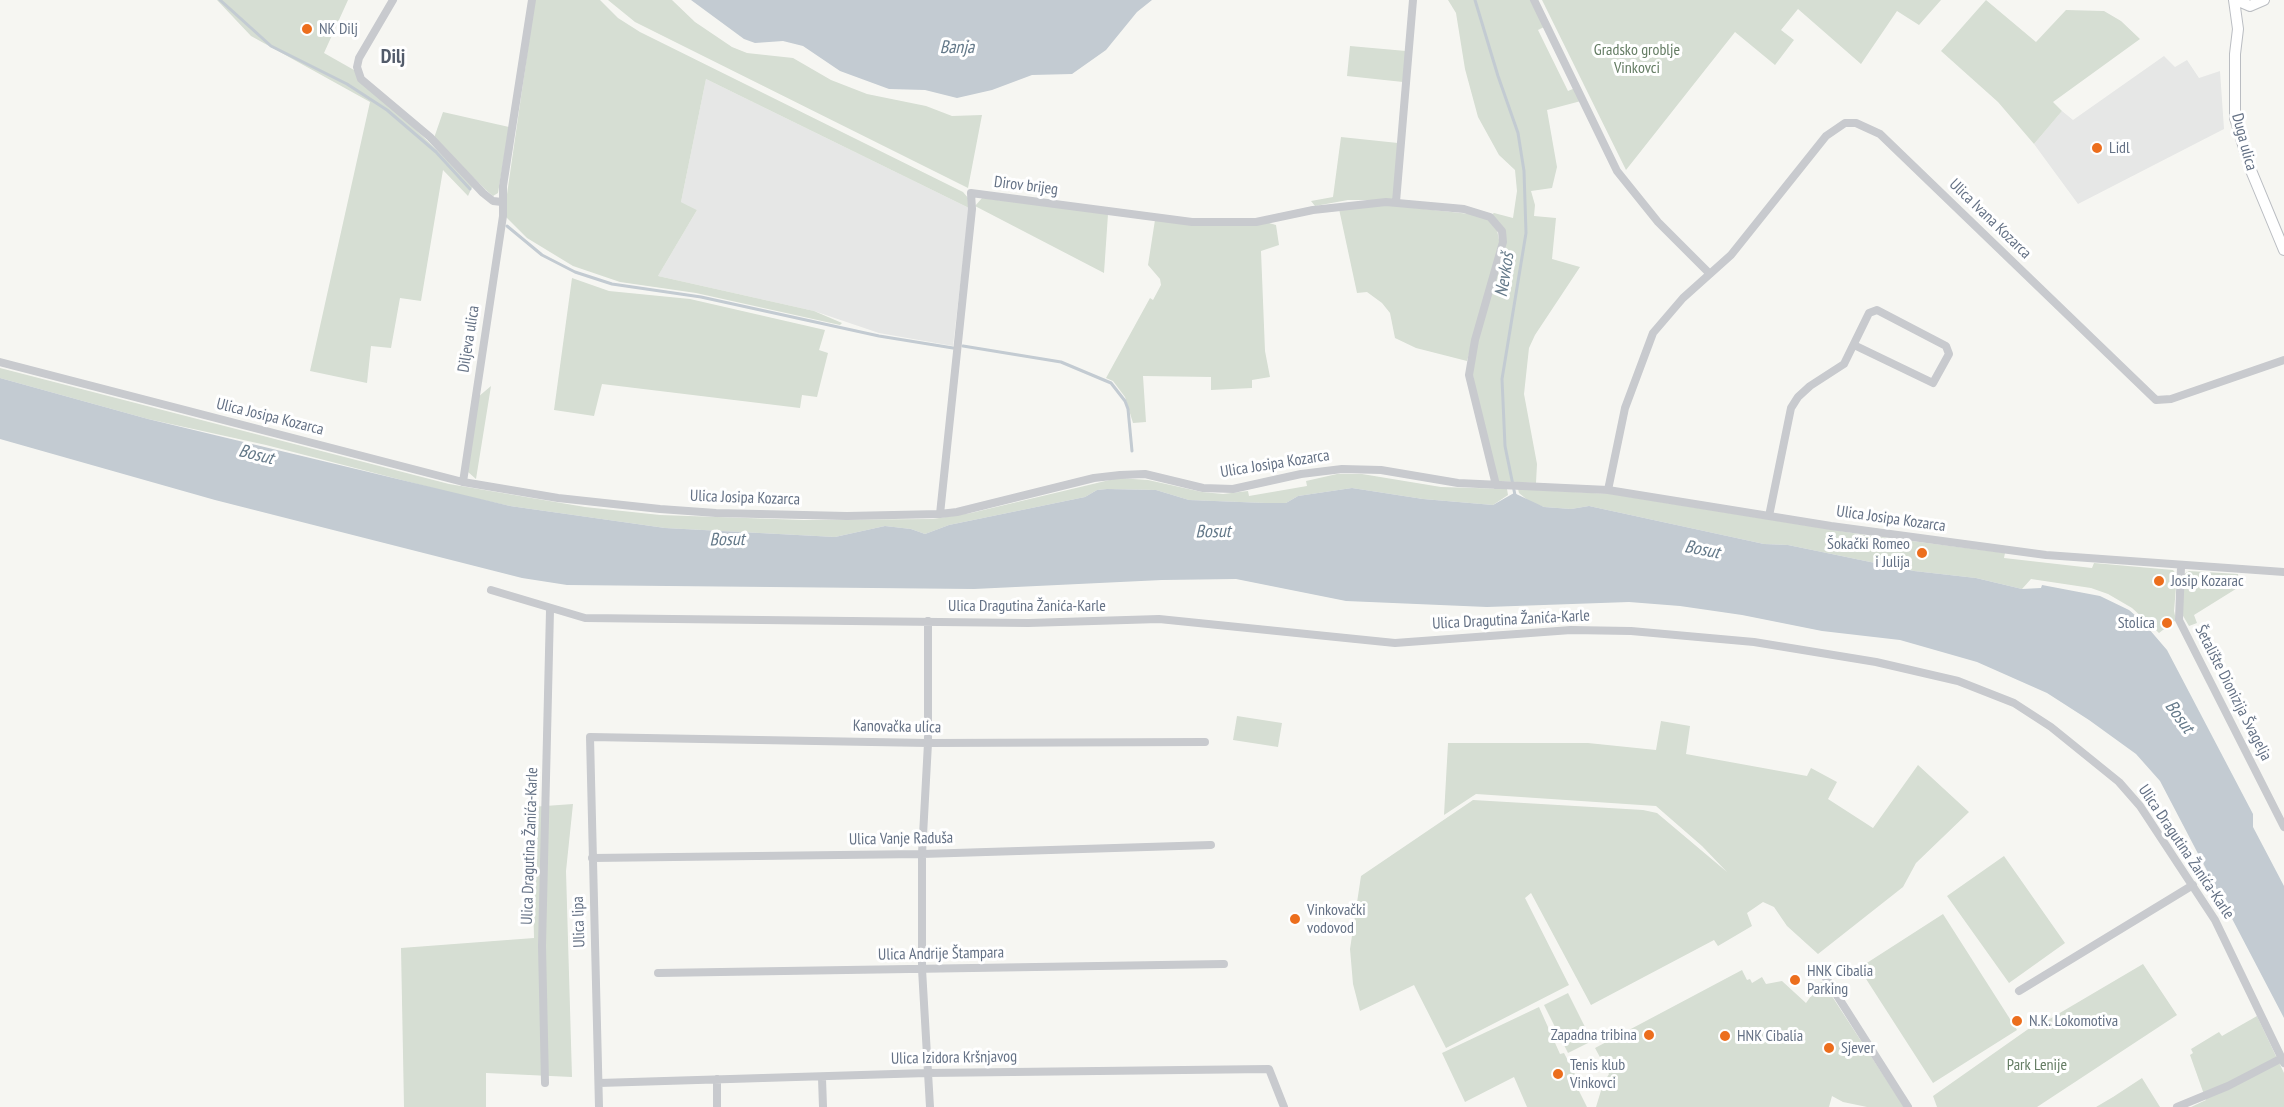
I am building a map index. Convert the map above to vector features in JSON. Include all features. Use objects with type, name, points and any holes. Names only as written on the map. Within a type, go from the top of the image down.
[{"type":"main road","name":"Duga ulica","points":[[2235,0],[2243,5],[2260,2]]},
{"type":"main road","name":"Duga ulica","points":[[2235,0],[2238,29],[2235,54],[2235,118],[2250,168],[2284,250]]},
{"type":"main road","name":"Duga ulica","points":[[2238,29],[2245,15],[2260,2]]},
{"type":"street","points":[[393,0],[359,58],[357,67],[361,79],[430,137],[483,193],[493,201],[502,202]]},
{"type":"street","name":"Diljeva ulica","points":[[463,482],[503,216],[502,202],[532,0]]},
{"type":"street","points":[[1396,202],[1413,0]]},
{"type":"street","points":[[1534,0],[1617,171],[1658,222],[1710,274]]},
{"type":"street","name":"Ulica Ivana Kozarca","points":[[1608,490],[1625,408],[1653,333],[1675,306],[1747,236],[1831,131],[1845,123],[1856,123],[1880,134],[2156,400],[2171,399],[2284,360]]},
{"type":"street","name":"Dirov brijeg","points":[[940,514],[972,208],[971,193],[1192,222],[1256,222],[1332,207],[1396,202],[1464,208],[1480,212],[1498,224],[1502,231],[1503,242],[1470,358],[1469,375],[1500,485]]},
{"type":"street","points":[[1769,516],[1791,408],[1798,397],[1810,386],[1844,364],[1869,314],[1877,310],[1946,346],[1948,354],[1934,383],[1854,345]]},
{"type":"street","name":"Ulica Josipa Kozarca","points":[[0,362],[463,482],[558,498],[716,513],[940,514],[957,512],[1094,478],[1120,475],[1145,474],[1203,488],[1233,489],[1301,474],[1342,469],[1381,470],[1439,481],[1608,490],[1769,516],[2046,555],[2181,567],[2284,572]]},
{"type":"street","name":"Šetalište Dionizija Švagelja","points":[[2181,567],[2179,620],[2284,827]]},
{"type":"street","name":"Ulica Dragutina Žanića-Karle","points":[[491,590],[550,610],[585,618],[1028,623],[1159,619],[1395,643],[1571,630],[1631,630],[1754,642],[1876,662],[1987,690],[2014,703],[2051,727],[2119,782],[2140,806],[2221,930],[2283,1061],[2177,1107]]},
{"type":"street","name":"Ulica Dragutina Žanića-Karle","points":[[545,1083],[542,946],[550,610]]},
{"type":"street","points":[[928,621],[928,743],[922,854],[922,969],[930,1107]]},
{"type":"street","name":"Kanovačka ulica","points":[[590,737],[928,743],[1205,742]]},
{"type":"street","name":"Ulica lipa","points":[[590,737],[599,1107]]},
{"type":"street","name":"Ulica Vanje Raduša","points":[[592,858],[922,854],[1211,845]]},
{"type":"street","points":[[2019,991],[2193,885]]},
{"type":"street","name":"Ulica Andrije Štampara","points":[[658,973],[1224,964]]},
{"type":"street","points":[[1824,975],[1908,1107]]},
{"type":"street","name":"Ulica Izidora Kršnjavog","points":[[599,1083],[927,1073],[1269,1069],[1284,1107]]},
{"type":"street","points":[[822,1078],[823,1107]]},
{"type":"street","points":[[717,1079],[717,1107]]},
{"type":"shaded area","points":[[2164,56],[2175,67],[2187,60],[2199,78],[2220,71],[2224,129],[2078,204],[2034,144],[2062,111],[2073,120]]},
{"type":"shaded area","points":[[706,79],[969,208],[953,346],[879,333],[814,311],[658,276],[697,210],[681,202]]},
{"type":"green space","points":[[217,0],[348,0],[324,53],[354,70],[473,185],[468,196],[443,170],[421,301],[400,298],[391,348],[371,346],[367,383],[310,371],[370,102],[251,36]]},
{"type":"green space","points":[[535,0],[600,0],[618,18],[640,32],[963,192],[969,199],[969,208],[706,79],[681,202],[697,210],[658,276],[814,311],[842,323],[840,325],[696,293],[620,282],[573,266],[527,238],[504,215]]},
{"type":"green space","points":[[608,0],[672,0],[695,22],[732,47],[747,53],[793,58],[831,80],[867,94],[926,106],[952,116],[982,115],[968,188],[635,22]]},
{"type":"green space","points":[[1448,0],[1530,0],[1544,27],[1538,30],[1568,91],[1575,88],[1581,101],[1547,110],[1557,167],[1552,188],[1531,191],[1535,205],[1534,216],[1556,218],[1552,259],[1580,267],[1535,335],[1529,348],[1524,394],[1537,464],[1536,483],[1498,481],[1474,388],[1472,362],[1504,229],[1491,215],[1494,213],[1513,218],[1517,191],[1515,170],[1499,155],[1478,117],[1465,69],[1456,13]]},
{"type":"green space","name":"Gradsko groblje Vinkovci","points":[[1542,0],[1941,0],[1919,25],[1897,11],[1861,64],[1798,9],[1781,30],[1794,40],[1775,65],[1735,32],[1626,170]]},
{"type":"green space","points":[[1986,0],[2036,42],[2066,10],[2104,11],[2121,21],[2140,39],[2053,102],[2062,111],[2034,144],[1998,102],[1941,51]]},
{"type":"green space","points":[[1350,46],[1406,51],[1403,82],[1347,76]]},
{"type":"green space","points":[[443,112],[509,127],[498,193],[493,196],[486,190],[434,138]]},
{"type":"green space","points":[[1341,137],[1398,143],[1393,200],[1348,200],[1315,206],[1311,201],[1333,197]]},
{"type":"green space","points":[[982,198],[1108,214],[1104,273],[975,206]]},
{"type":"green space","points":[[1387,205],[1479,215],[1487,218],[1497,230],[1500,245],[1467,361],[1416,348],[1395,338],[1390,313],[1382,303],[1367,292],[1357,293],[1339,209]]},
{"type":"green space","points":[[1155,220],[1276,225],[1279,245],[1261,251],[1265,351],[1270,377],[1252,380],[1252,388],[1211,390],[1211,377],[1143,376],[1146,422],[1133,423],[1125,397],[1113,381],[1106,378],[1150,298],[1153,300],[1161,285],[1160,279],[1148,265]]},
{"type":"green space","points":[[572,278],[609,291],[690,299],[825,330],[819,350],[828,353],[817,397],[802,395],[800,408],[602,384],[594,416],[554,410]]},
{"type":"green space","points":[[0,368],[449,484],[585,507],[660,515],[804,520],[933,519],[971,513],[1118,478],[1148,480],[1202,492],[1223,494],[1248,491],[1249,496],[1307,486],[1306,481],[1337,474],[1362,474],[1441,487],[1507,489],[1508,495],[1493,505],[1423,499],[1352,488],[1298,496],[1286,503],[1265,503],[1189,500],[1156,490],[1107,489],[1097,490],[1085,497],[949,525],[925,534],[911,529],[885,526],[835,537],[665,528],[510,506],[456,494],[266,445],[148,419],[0,378]]},
{"type":"green space","points":[[491,386],[476,479],[468,472],[478,397]]},
{"type":"green space","points":[[1518,489],[1611,494],[1865,535],[2005,553],[2004,558],[2092,568],[2094,563],[2173,570],[2177,575],[2174,611],[2176,620],[2159,633],[2132,608],[2108,594],[2091,588],[2031,579],[2022,589],[1976,578],[1914,571],[1788,545],[1764,544],[1589,506],[1571,509],[1544,507],[1530,502],[1519,493]]},
{"type":"green space","points":[[2189,571],[2238,574],[2239,587],[2194,615],[2197,623],[2189,626],[2182,614],[2184,574]]},
{"type":"green space","points":[[1237,716],[1282,723],[1278,747],[1233,740]]},
{"type":"green space","points":[[1661,721],[1690,726],[1686,754],[1807,776],[1811,768],[1837,782],[1828,799],[1873,828],[1918,765],[1969,812],[1916,863],[1903,887],[1818,954],[1787,926],[1774,907],[1763,902],[1747,913],[1752,926],[1718,946],[1714,940],[1591,1005],[1531,893],[1525,898],[1569,985],[1446,1048],[1414,985],[1360,1011],[1353,984],[1350,949],[1361,876],[1473,800],[1643,810],[1657,813],[1727,872],[1702,846],[1656,806],[1476,794],[1444,815],[1448,743],[1588,743],[1656,750]]},
{"type":"green space","points":[[573,804],[566,871],[572,1077],[486,1073],[486,1107],[404,1107],[401,948],[534,938],[531,807]]},
{"type":"green space","points":[[2004,856],[2065,943],[2009,983],[1947,896]]},
{"type":"green space","points":[[1943,914],[2017,1030],[1933,1083],[1859,968]]},
{"type":"green space","name":"Park Lenije","points":[[2143,964],[2177,1015],[2037,1107],[1937,1107],[1933,1096],[2034,1025],[2036,1027]]},
{"type":"green space","name":"HNK Cibalia","points":[[1742,970],[1747,980],[1750,979],[1752,983],[1762,977],[1766,984],[1782,981],[1806,1003],[1821,982],[1824,984],[1904,1107],[1867,1107],[1843,1102],[1832,1096],[1829,1107],[1596,1107],[1603,1084],[1609,1074],[1595,1048]]},
{"type":"green space","points":[[1568,993],[1592,1041],[1568,1053],[1544,1005]]},
{"type":"green space","points":[[1539,1007],[1560,1054],[1564,1053],[1579,1082],[1576,1085],[1587,1107],[1527,1107],[1514,1077],[1465,1102],[1442,1053]]},
{"type":"green space","points":[[2257,1016],[2284,1073],[2284,1107],[2191,1107],[2206,1100],[2190,1055],[2193,1053],[2191,1049],[2219,1032],[2222,1036]]},
{"type":"green space","name":"Park Lenije","points":[[2142,1078],[2160,1107],[2096,1107],[2113,1097]]},
{"type":"water","name":"Banja","points":[[691,0],[1152,0],[1137,12],[1106,50],[1072,74],[1032,75],[992,90],[957,98],[925,90],[889,89],[840,71],[803,46],[783,41],[755,43],[744,39]]},
{"type":"water","name":"Bosut","points":[[0,378],[148,419],[510,506],[665,528],[835,537],[885,526],[911,529],[925,534],[949,525],[1085,497],[1097,490],[1107,489],[1156,490],[1189,500],[1265,503],[1286,503],[1298,496],[1352,488],[1423,499],[1493,505],[1514,493],[1544,507],[1571,509],[1589,506],[1764,544],[1788,545],[1914,571],[1976,578],[2022,589],[2041,588],[2042,585],[2100,596],[2129,610],[2143,622],[2167,650],[2253,814],[2253,827],[2284,886],[2284,1018],[2160,781],[2136,754],[2047,693],[1977,662],[1900,640],[1822,631],[1742,615],[1680,606],[1629,602],[1487,607],[1346,601],[1236,579],[1162,580],[974,589],[567,585],[522,578],[215,500],[0,439]]},
{"type":"waterway","points":[[220,0],[271,46],[347,84],[387,110],[436,152],[470,189]]},
{"type":"waterway","name":"Nevkoš","points":[[1475,0],[1518,133],[1524,171],[1526,233],[1502,379],[1505,446],[1515,495]]},
{"type":"waterway","points":[[507,226],[542,255],[575,272],[612,284],[701,297],[879,336],[953,348]]},
{"type":"waterway","points":[[963,346],[1061,362],[1111,383],[1125,401],[1128,409],[1132,451]]},
{"type":"place","name":"NK Dilj","points":[[307,29]]},
{"type":"place","name":"Lidl","points":[[2097,148]]},
{"type":"place","name":"Šokački Romeo i Julija","points":[[1922,553]]},
{"type":"place","name":"Josip Kozarac","points":[[2159,581]]},
{"type":"place","name":"Stolica","points":[[2167,623]]},
{"type":"place","name":"Vinkovački vodovod","points":[[1295,919]]},
{"type":"place","name":"HNK Cibalia Parking","points":[[1795,980]]},
{"type":"place","name":"N.K. Lokomotiva","points":[[2017,1021]]},
{"type":"place","name":"Zapadna tribina","points":[[1649,1035]]},
{"type":"place","name":"HNK Cibalia","points":[[1725,1036]]},
{"type":"place","name":"Sjever","points":[[1829,1048]]},
{"type":"place","name":"Tenis klub Vinkovci","points":[[1558,1074]]},
{"type":"district","name":"Dilj","points":[[393,57]]}]
